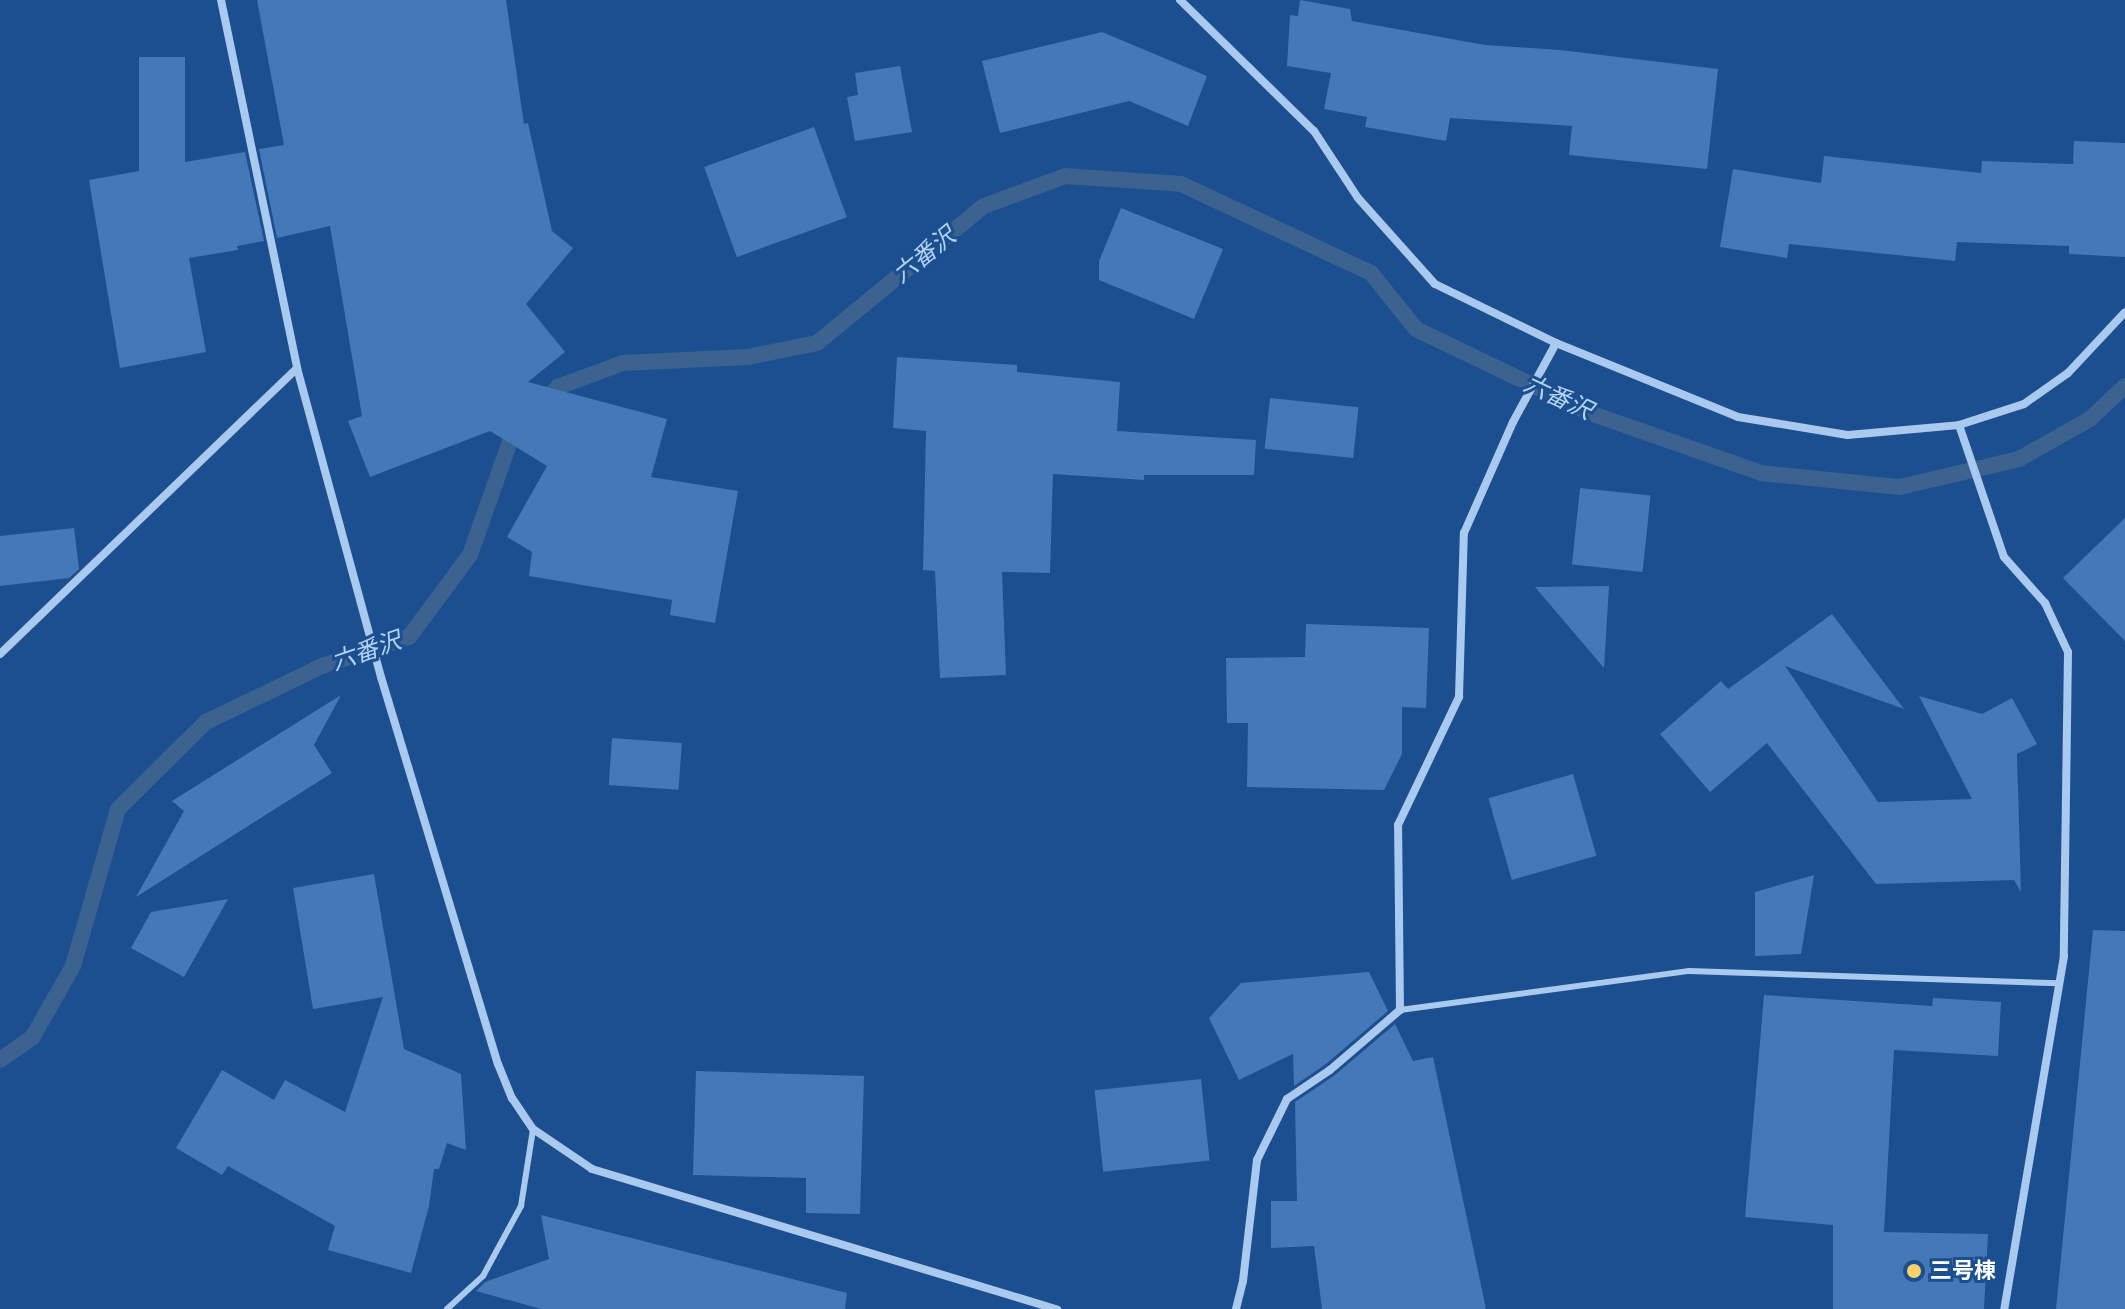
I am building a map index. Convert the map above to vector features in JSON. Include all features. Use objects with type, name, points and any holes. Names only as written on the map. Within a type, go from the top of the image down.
[{"type":"street","points":[[221,0],[297,368],[381,677],[498,1064],[512,1098],[533,1129],[592,1169],[1057,1309]]},
{"type":"street","points":[[1180,0],[1314,131],[1358,198],[1435,284],[1556,343],[1738,417],[1848,435],[1959,425],[2024,404],[2068,373],[2125,312]]},
{"type":"street","points":[[1236,1309],[1243,1281],[1257,1160],[1287,1099],[1330,1070],[1400,1010],[1398,825],[1459,697],[1464,533],[1513,422],[1556,343]]},
{"type":"street","points":[[0,654],[297,368]]},
{"type":"street","points":[[1959,425],[1979,492],[2004,557],[2045,603],[2068,652],[2064,956],[2004,1309]]},
{"type":"lane","points":[[1400,1010],[1689,971],[2059,983]]},
{"type":"lane","points":[[447,1309],[483,1276],[521,1206],[533,1129]]},
{"type":"building","points":[[257,0],[506,0],[524,124],[528,123],[552,231],[573,248],[526,304],[565,352],[528,382],[667,419],[651,477],[738,491],[715,623],[670,615],[672,600],[529,576],[532,552],[507,537],[547,466],[490,431],[370,477],[348,421],[362,416],[330,226],[277,238],[259,149],[284,145]]},
{"type":"building","points":[[1300,0],[1350,9],[1352,21],[1485,45],[1560,50],[1718,69],[1707,169],[1569,155],[1572,126],[1450,118],[1446,141],[1365,127],[1367,117],[1324,109],[1331,73],[1287,66],[1290,15],[1298,16]]},
{"type":"building","points":[[1102,32],[1207,76],[1188,126],[1129,101],[1000,133],[982,61]]},
{"type":"building","points":[[139,57],[185,57],[185,162],[245,152],[264,241],[237,246],[238,250],[189,258],[206,352],[120,368],[89,180],[139,171]]},
{"type":"building","points":[[900,66],[912,132],[855,141],[847,97],[858,95],[855,73]]},
{"type":"building","points":[[814,127],[847,217],[737,257],[704,167]]},
{"type":"building","points":[[2074,141],[2125,143],[2125,257],[2069,254],[2069,246],[1957,242],[1955,261],[1789,244],[1787,258],[1720,247],[1733,169],[1821,183],[1824,156],[1981,173],[1982,161],[2073,164]]},
{"type":"building","points":[[1121,208],[1223,249],[1194,319],[1099,280],[1099,261]]},
{"type":"building","points":[[897,357],[1017,365],[1017,372],[1120,382],[1117,431],[1256,440],[1254,475],[1144,475],[1144,480],[1053,474],[1050,573],[1002,572],[1006,675],[940,678],[935,571],[923,570],[926,431],[893,428]]},
{"type":"building","points":[[1270,398],[1359,407],[1353,458],[1265,449]]},
{"type":"building","points":[[1580,488],[1651,495],[1643,572],[1572,565]]},
{"type":"building","points":[[2125,518],[2125,641],[2063,578]]},
{"type":"building","points":[[74,528],[79,569],[69,578],[0,586],[0,536]]},
{"type":"building","points":[[1609,586],[1604,668],[1535,587]]},
{"type":"building","points":[[1832,614],[1904,709],[1785,666],[1878,802],[1972,799],[1919,696],[1982,714],[2012,698],[2037,744],[2017,754],[2021,892],[2014,880],[1876,884],[1767,743],[1710,792],[1660,734],[1721,681],[1728,689]]},
{"type":"building","points":[[1306,624],[1429,628],[1426,708],[1402,707],[1402,754],[1384,790],[1247,787],[1248,723],[1227,723],[1226,658],[1305,657]]},
{"type":"building","points":[[341,695],[314,745],[332,773],[136,897],[184,811],[172,801]]},
{"type":"building","points":[[612,738],[682,743],[679,790],[609,785]]},
{"type":"building","points":[[1573,774],[1596,856],[1512,880],[1488,798]]},
{"type":"building","points":[[374,874],[404,1049],[461,1074],[466,1150],[447,1143],[439,1169],[434,1169],[429,1206],[411,1273],[328,1250],[335,1226],[228,1166],[222,1175],[176,1148],[222,1070],[274,1100],[285,1080],[345,1112],[383,997],[313,1009],[293,888]]},
{"type":"building","points":[[1814,875],[1801,954],[1755,956],[1755,892]]},
{"type":"building","points":[[228,899],[184,977],[131,948],[151,912]]},
{"type":"building","points":[[2093,930],[2125,931],[2125,1309],[2056,1309]]},
{"type":"building","points":[[1369,972],[1388,1011],[1326,1064],[1294,1086],[1293,1054],[1239,1080],[1209,1018],[1241,983]]},
{"type":"building","points":[[1764,995],[1932,1006],[1933,998],[2001,1002],[1998,1056],[1894,1050],[1884,1232],[1988,1234],[1984,1309],[1833,1309],[1833,1225],[1745,1217]]},
{"type":"building","points":[[1395,1024],[1413,1061],[1433,1057],[1486,1309],[1322,1309],[1314,1246],[1271,1248],[1271,1201],[1297,1201],[1295,1102],[1335,1075]]},
{"type":"building","points":[[696,1071],[864,1076],[860,1214],[806,1213],[806,1178],[693,1175]]},
{"type":"building","points":[[1201,1079],[1210,1161],[1103,1172],[1095,1090]]},
{"type":"building","points":[[541,1215],[847,1293],[845,1309],[541,1309],[476,1291],[485,1282],[549,1259]]},
{"type":"waterway","name":"六番沢","points":[[543,404],[558,387],[623,363],[748,357],[817,343],[984,206],[1065,176],[1181,184],[1371,273],[1416,329],[1590,413],[1761,473],[1900,487],[2019,459],[2090,419],[2125,386]]},
{"type":"waterway","name":"六番沢","points":[[0,1060],[32,1038],[73,966],[118,809],[206,722],[322,666],[409,637],[470,555],[509,444],[523,428]]},
{"type":"place","name":"三号棟","points":[[1914,1271]]}]
